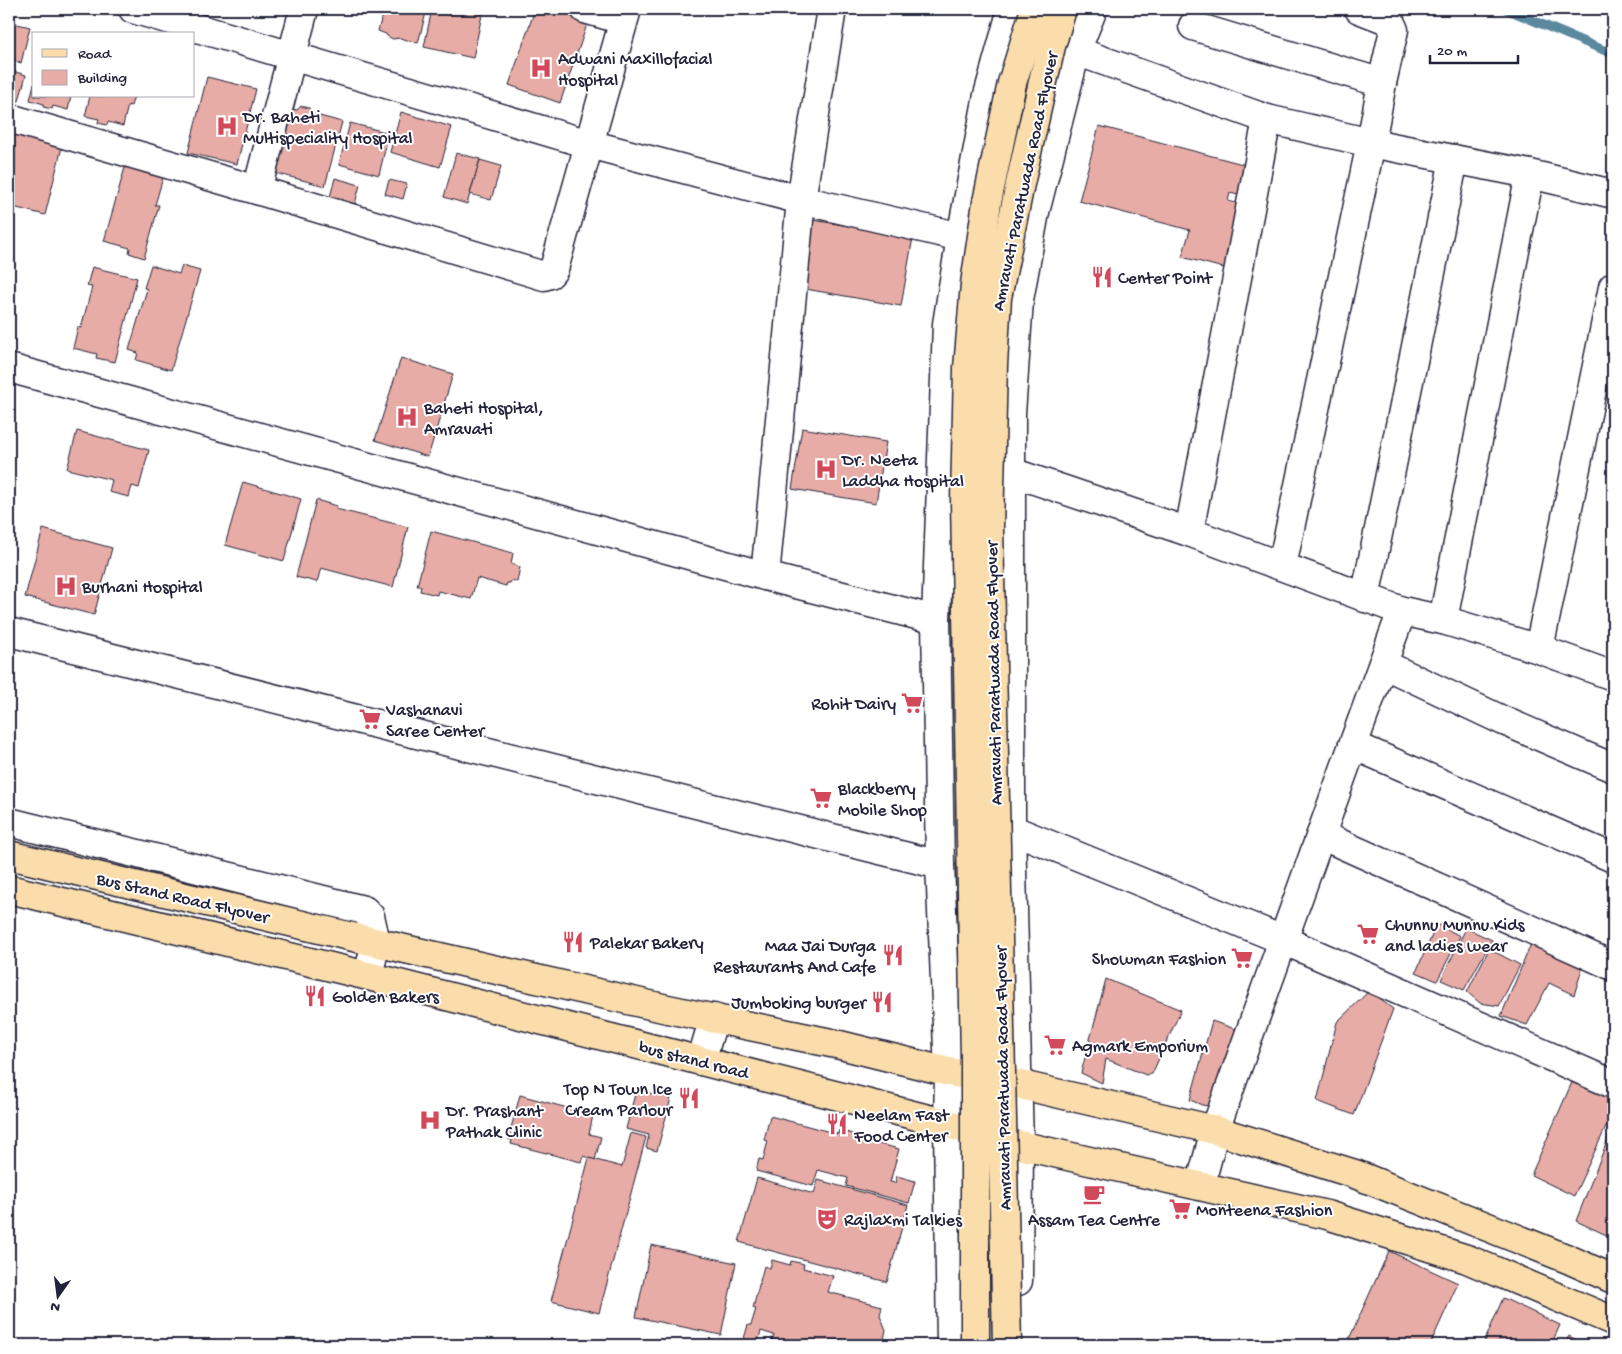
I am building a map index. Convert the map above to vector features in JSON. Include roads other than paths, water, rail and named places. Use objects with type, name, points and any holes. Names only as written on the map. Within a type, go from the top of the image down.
[{"type":"main road","name":"Amravati Paratwada Road Flyover","points":[[976,1345],[974,1051],[964,500],[968,368],[975,284],[988,202],[1012,83],[1034,9]]},
{"type":"main road","name":"Amravati Paratwada Road Flyover","points":[[1007,1345],[989,528],[993,365],[997,298],[1049,55],[1062,9]]},
{"type":"main road","name":"Bus Stand Road Flyover","points":[[9,855],[366,940]]},
{"type":"main road","name":"Bus Stand Road Flyover","points":[[9,889],[358,973]]},
{"type":"main road","points":[[366,940],[836,1044],[949,1072],[1017,1084],[1215,1130],[1355,1174],[1613,1279]]},
{"type":"main road","name":"bus stand road","points":[[358,973],[948,1124],[1019,1144],[1327,1215],[1467,1259],[1613,1321]]},
{"type":"street","points":[[133,9],[589,144],[801,200],[961,237]]},
{"type":"street","points":[[257,190],[304,9]]},
{"type":"street","points":[[9,118],[544,276],[550,274],[554,269],[625,15],[585,9]]},
{"type":"street","points":[[765,576],[801,200],[832,9]]},
{"type":"street","points":[[951,1345],[949,1072],[940,864],[936,620],[947,324],[961,237],[988,95],[1012,9]]},
{"type":"street","points":[[1018,1345],[1019,1144],[1011,829],[1011,414],[1019,300],[1035,212],[1076,52],[1093,9]]},
{"type":"street","points":[[1282,566],[1394,30],[1390,21],[1359,9]]},
{"type":"street","points":[[1193,26],[1382,83]]},
{"type":"street","points":[[1076,52],[1267,119],[1371,143],[1530,174],[1613,194]]},
{"type":"street","points":[[1189,532],[1267,119]]},
{"type":"street","points":[[1365,598],[1454,159]]},
{"type":"street","points":[[1443,620],[1530,174]]},
{"type":"street","points":[[1539,649],[1613,287]]},
{"type":"street","points":[[9,368],[765,576],[936,620]]},
{"type":"street","points":[[1011,472],[1189,532],[1402,611],[1443,620],[1539,649],[1613,676]]},
{"type":"street","points":[[1200,1186],[1215,1130],[1352,745],[1402,611]]},
{"type":"street","points":[[9,632],[940,864]]},
{"type":"street","points":[[1382,664],[1504,721],[1613,768]]},
{"type":"street","points":[[1352,745],[1613,858]]},
{"type":"street","points":[[9,822],[364,910],[370,916],[358,973]]},
{"type":"street","points":[[1011,829],[1283,940],[1613,1084]]},
{"type":"street","points":[[1320,835],[1613,966]]},
{"type":"street","points":[[702,1061],[714,1018]]},
{"type":"waterway","points":[[1506,9],[1613,54]]},
{"type":"place","name":"Adwani Maxillofacial Hospital","points":[[541,68]]},
{"type":"place","name":"Dr. Baheti Multispeciality Hospital","points":[[227,126]]},
{"type":"place","name":"Center Point","points":[[1102,277]]},
{"type":"place","name":"Baheti Hospital, Amravati","points":[[407,417]]},
{"type":"place","name":"Dr. Neeta Laddha Hospital","points":[[826,469]]},
{"type":"place","name":"Burhani Hospital","points":[[66,586]]},
{"type":"place","name":"Rohit Dairy","points":[[912,703]]},
{"type":"place","name":"Vashanavi Saree Center","points":[[370,719]]},
{"type":"place","name":"Blackberry Mobile Shop","points":[[821,798]]},
{"type":"place","name":"Chunnu Munnu Kids and ladies wear","points":[[1368,934]]},
{"type":"place","name":"Palekar Bakery","points":[[573,942]]},
{"type":"place","name":"Maa Jai Durga Restaurants And Cafe","points":[[893,955]]},
{"type":"place","name":"Showman Fashion","points":[[1242,958]]},
{"type":"place","name":"Golden Bakers","points":[[315,996]]},
{"type":"place","name":"Jumboking burger","points":[[882,1002]]},
{"type":"place","name":"Agmark Emporium","points":[[1055,1045]]},
{"type":"place","name":"Top N Town Ice Cream Parlour","points":[[689,1098]]},
{"type":"place","name":"Dr. Prashant Pathak Clinic","points":[[430,1120]]},
{"type":"place","name":"Neelam Fast Food Center","points":[[837,1124]]},
{"type":"place","name":"Assam Tea Centre","points":[[1094,1194]]},
{"type":"place","name":"Monteena Fashion","points":[[1180,1209]]},
{"type":"place","name":"Rajlaxmi Talkies","points":[[827,1219]]}]
